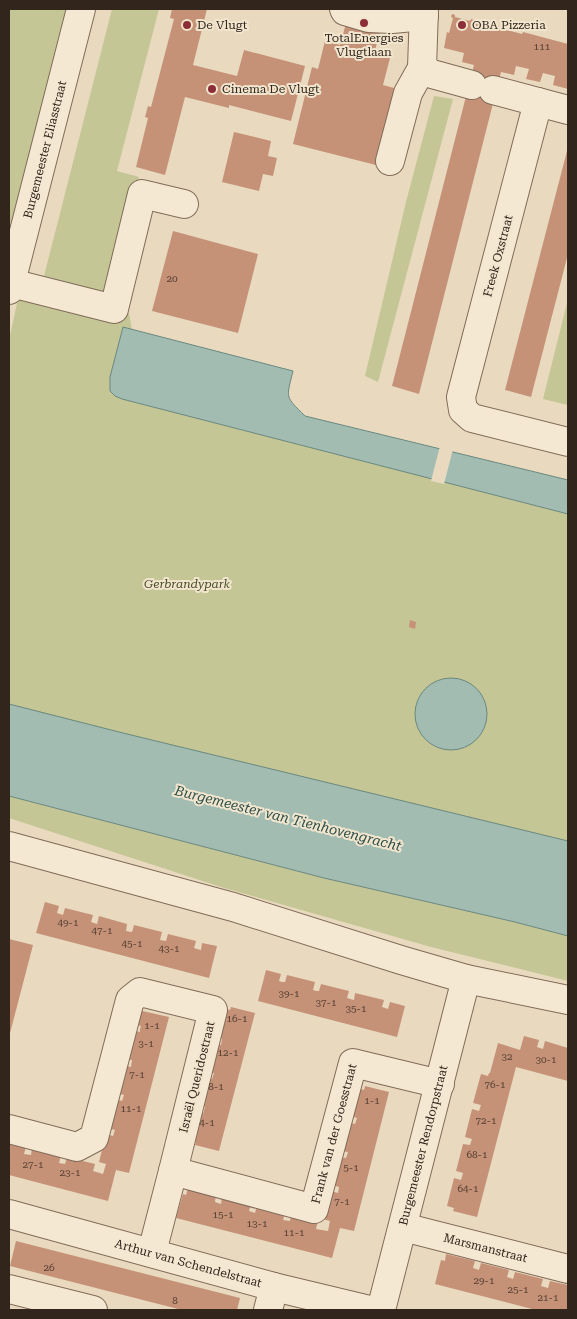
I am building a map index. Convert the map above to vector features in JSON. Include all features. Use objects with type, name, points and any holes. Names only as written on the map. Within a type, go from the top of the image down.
[{"type":"street","name":"Burgemeester Eliasstraat","points":[[10,286],[82,9]]},
{"type":"street","points":[[344,9],[345,11],[369,18],[392,19],[424,12],[422,68],[408,92],[390,161]]},
{"type":"street","points":[[422,68],[432,74],[568,110]]},
{"type":"street","name":"Freek Oxstraat","points":[[538,102],[462,397],[463,410],[472,418],[568,442]]},
{"type":"street","points":[[10,286],[114,309],[142,194],[184,204]]},
{"type":"street","points":[[9,846],[233,906],[466,979],[568,1000]]},
{"type":"street","name":"Burgemeester Rendorpstraat","points":[[381,1310],[466,979]]},
{"type":"street","name":"Israël Queridostraat","points":[[9,1129],[77,1147],[94,1138],[130,1000],[140,992],[213,1010],[152,1252]]},
{"type":"street","name":"Frank van der Goesstraat","points":[[173,1171],[314,1209],[353,1063],[440,1084]]},
{"type":"street","name":"Arthur van Schendelstraat","points":[[9,1214],[152,1252],[271,1298],[370,1310]]},
{"type":"street","name":"Marsmanstraat","points":[[403,1227],[568,1269]]},
{"type":"street","points":[[9,1289],[93,1310]]},
{"type":"green space","points":[[9,9],[69,9],[9,243]]},
{"type":"green space","points":[[112,9],[159,9],[117,171],[139,177],[109,295],[43,280]]},
{"type":"green space","points":[[434,96],[453,99],[378,382],[365,376],[406,202]]},
{"type":"green space","name":"Gerbrandypark","points":[[21,285],[129,313],[143,392],[568,503],[568,861],[9,719],[9,340]]},
{"type":"green space","points":[[568,299],[568,405],[543,399]]},
{"type":"green space","points":[[9,796],[324,878],[568,936],[568,981],[431,947],[224,888],[9,818]]},
{"type":"water","points":[[123,327],[293,371],[288,392],[289,397],[305,416],[568,480],[568,514],[122,399],[110,391],[110,377]]},
{"type":"water","points":[[458,678],[477,688],[485,700],[487,714],[485,728],[477,740],[465,748],[444,750],[425,740],[417,728],[415,707],[425,688],[437,680]]},
{"type":"water","name":"Burgemeester van Tienhovengracht","points":[[9,704],[568,841],[568,936],[324,878],[9,796]]},
{"type":"pier","points":[[440,446],[453,449],[444,484],[431,481]]},
{"type":"building","points":[[172,9],[207,9],[193,65],[237,76],[244,50],[305,66],[291,121],[229,105],[229,108],[185,97],[165,175],[136,167],[148,118],[145,117],[148,106],[151,107],[174,19],[170,18]]},
{"type":"building","points":[[350,9],[386,9],[374,54],[390,58],[383,85],[394,88],[394,92],[376,165],[293,144],[312,67],[318,69],[325,41],[340,45]]},
{"type":"building","points":[[452,14],[455,17],[470,21],[471,19],[474,22],[496,28],[499,26],[499,28],[522,34],[523,32],[568,44],[568,89],[553,85],[555,76],[543,73],[540,82],[526,79],[529,69],[516,66],[514,75],[501,72],[419,394],[392,386],[474,65],[462,62],[464,53],[444,48],[447,32],[449,33],[453,18],[451,17]]},
{"type":"building","points":[[234,132],[271,141],[268,156],[277,158],[273,176],[263,174],[259,191],[222,182]]},
{"type":"building","points":[[568,147],[568,254],[531,397],[505,390]]},
{"type":"building","points":[[173,231],[258,254],[238,333],[152,311]]},
{"type":"building","points":[[410,620],[416,622],[415,629],[409,627]]},
{"type":"building","points":[[45,902],[59,906],[57,913],[63,915],[65,908],[93,915],[91,922],[97,924],[99,916],[127,924],[126,931],[132,932],[134,925],[162,932],[160,940],[166,941],[168,934],[196,941],[194,948],[201,950],[202,943],[217,946],[209,978],[36,933]]},
{"type":"building","points":[[9,939],[33,945],[9,1037]]},
{"type":"building","points":[[266,970],[281,974],[279,981],[282,982],[285,982],[287,975],[315,982],[313,990],[316,991],[319,991],[321,984],[349,991],[347,998],[354,1000],[355,993],[384,1000],[382,1007],[388,1009],[390,1002],[405,1006],[397,1037],[258,1001]]},
{"type":"building","points":[[231,1007],[255,1013],[219,1151],[195,1145],[196,1142],[189,1140],[196,1112],[203,1114],[205,1107],[198,1105],[205,1077],[212,1079],[214,1073],[207,1071],[214,1043],[221,1045],[222,1039],[215,1037],[223,1008],[230,1010]]},
{"type":"building","points":[[138,1010],[169,1017],[129,1173],[116,1170],[108,1201],[9,1175],[9,1142],[26,1147],[24,1154],[31,1155],[32,1148],[61,1155],[59,1163],[65,1164],[67,1157],[95,1164],[93,1171],[103,1174],[106,1164],[99,1162],[106,1134],[113,1136],[115,1130],[107,1128],[115,1099],[122,1101],[124,1095],[116,1093],[124,1065],[131,1067],[132,1060],[125,1059],[132,1030],[140,1032],[141,1026],[134,1024]]},
{"type":"building","points":[[524,1036],[539,1040],[537,1047],[543,1049],[545,1041],[568,1048],[568,1081],[516,1067],[477,1217],[453,1211],[454,1208],[447,1206],[454,1178],[461,1180],[463,1173],[456,1171],[463,1144],[470,1145],[472,1139],[465,1137],[472,1109],[479,1111],[481,1105],[473,1103],[481,1074],[488,1076],[490,1073],[498,1043],[520,1050]]},
{"type":"building","points":[[365,1086],[389,1092],[354,1231],[340,1228],[332,1258],[176,1218],[183,1194],[186,1195],[188,1188],[216,1195],[215,1202],[221,1204],[222,1197],[251,1204],[249,1211],[255,1213],[257,1205],[285,1213],[283,1220],[290,1221],[291,1214],[318,1221],[316,1229],[328,1231],[330,1221],[323,1219],[331,1191],[338,1193],[339,1187],[332,1185],[339,1157],[346,1158],[348,1152],[341,1151],[348,1122],[355,1124],[357,1118],[350,1116],[357,1088],[364,1090]]},
{"type":"building","points":[[16,1241],[240,1298],[237,1310],[182,1310],[10,1266]]},
{"type":"building","points":[[446,1254],[475,1261],[473,1268],[479,1270],[481,1263],[509,1270],[507,1277],[513,1279],[515,1272],[543,1279],[541,1286],[548,1288],[550,1281],[568,1285],[568,1310],[536,1310],[435,1284],[441,1260],[445,1261]]},
{"type":"place","name":"TotalEnergies Vlugtlaan","points":[[364,23]]},
{"type":"place","name":"De Vlugt","points":[[187,25]]},
{"type":"place","name":"OBA Pizzeria","points":[[462,25]]},
{"type":"place","name":"Cinema De Vlugt","points":[[212,89]]}]
